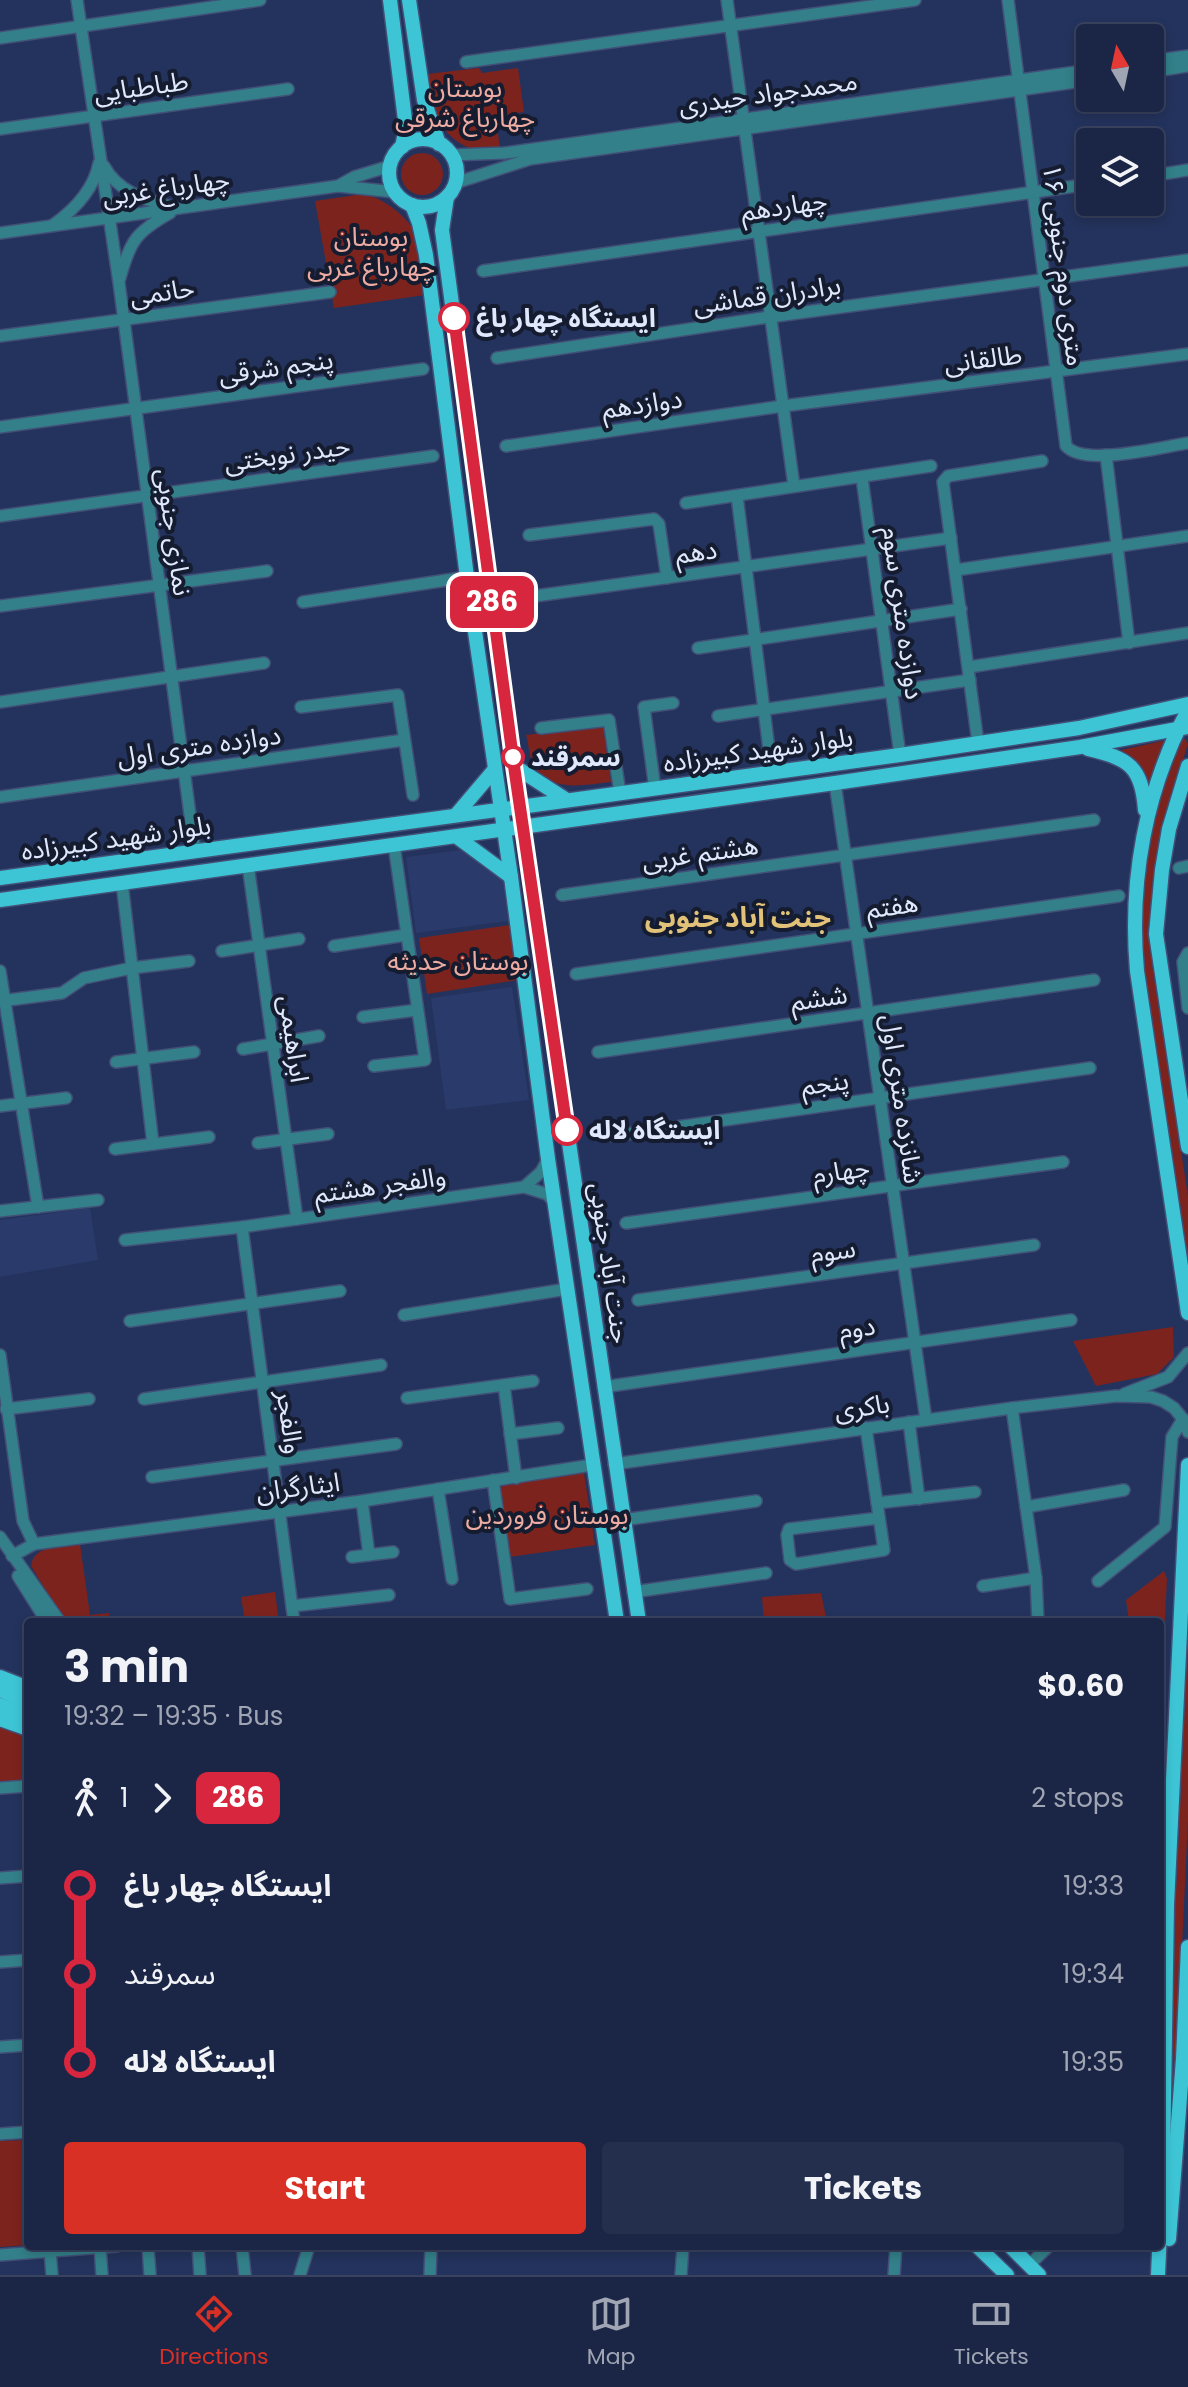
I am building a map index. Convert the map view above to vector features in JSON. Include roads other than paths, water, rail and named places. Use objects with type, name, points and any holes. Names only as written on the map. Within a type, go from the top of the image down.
[{"type":"main road","points":[[390,0],[406,128],[402,147],[390,166],[389,175],[395,192],[412,205],[431,206],[447,197],[455,183],[455,164],[451,155],[439,144],[424,100],[409,0]]},
{"type":"main road","points":[[402,147],[419,140],[439,144]]},
{"type":"main road","name":"جنت آباد جنوبی","points":[[447,197],[442,230],[514,766],[638,1618]]},
{"type":"main road","name":"جنت آباد جنوبی","points":[[412,205],[426,255],[467,577],[554,1202],[616,1618]]},
{"type":"main road","name":"بلوار شهید کبیرزاده","points":[[0,878],[900,755],[1079,728],[1188,704]]},
{"type":"main road","points":[[1188,710],[1146,818],[1134,901],[1133,933],[1188,1313]]},
{"type":"main road","name":"بلوار شهید کبیرزاده","points":[[0,900],[835,783],[1080,747],[1183,728]]},
{"type":"main road","points":[[1080,747],[1122,758],[1129,764],[1141,781],[1146,818]]},
{"type":"main road","points":[[514,766],[565,799]]},
{"type":"main road","points":[[1188,766],[1169,829],[1159,887],[1156,934],[1188,1147]]},
{"type":"main road","points":[[456,815],[495,769]]},
{"type":"main road","points":[[1169,829],[1188,800]]},
{"type":"main road","points":[[457,837],[511,877]]},
{"type":"main road","points":[[1164,2236],[1176,2163],[1167,1905],[1188,1465]]},
{"type":"main road","points":[[0,1677],[24,1684]]},
{"type":"main road","points":[[0,1690],[24,1700]]},
{"type":"main road","points":[[0,1705],[24,1714]]},
{"type":"main road","points":[[0,1719],[24,1728]]},
{"type":"main road","points":[[1176,2143],[1188,1947]]},
{"type":"main road","points":[[981,2250],[1007,2275]]},
{"type":"main road","points":[[1014,2250],[1034,2270]]},
{"type":"main road","points":[[1158,2272],[1162,2250]]},
{"type":"street","name":"نمازی جنوبی","points":[[77,0],[119,283],[195,852]]},
{"type":"street","points":[[0,38],[260,0]]},
{"type":"street","points":[[727,0],[794,486]]},
{"type":"street","points":[[466,62],[915,0]]},
{"type":"street","name":"۱۶ متری دوم جنوبی","points":[[1008,0],[1066,446],[1072,453],[1106,455]]},
{"type":"street","points":[[1164,59],[1188,56]]},
{"type":"street","points":[[1164,70],[1188,66]]},
{"type":"street","name":"محمدجواد حیدری","points":[[451,155],[505,153],[744,124],[1019,85],[1076,73]]},
{"type":"street","name":"محمدجواد حیدری","points":[[1019,85],[1076,81]]},
{"type":"street","name":"طباطبایی","points":[[0,129],[288,89]]},
{"type":"street","name":"محمدجواد حیدری","points":[[455,183],[530,159],[744,124]]},
{"type":"street","points":[[100,159],[113,181],[123,188],[155,203],[177,208]]},
{"type":"street","points":[[51,226],[93,183],[100,159]]},
{"type":"street","points":[[338,186],[354,177],[390,166]]},
{"type":"street","points":[[1164,174],[1188,170]]},
{"type":"street","points":[[338,186],[395,192]]},
{"type":"street","name":"چهارباغ غربی","points":[[0,233],[338,186]]},
{"type":"street","name":"چهاردهم","points":[[483,271],[1076,186]]},
{"type":"street","points":[[119,283],[128,248],[146,228],[177,208]]},
{"type":"street","name":"برادران قماشی","points":[[497,358],[769,317],[1188,260]]},
{"type":"street","name":"حاتمی","points":[[0,336],[330,292]]},
{"type":"street","name":"طالقانی","points":[[783,406],[1188,354]]},
{"type":"street","name":"پنجم شرقی","points":[[0,427],[423,369]]},
{"type":"street","name":"دوازدهم","points":[[506,446],[783,406]]},
{"type":"street","points":[[1129,643],[1106,455],[1188,443]]},
{"type":"street","name":"حیدر نوبختی","points":[[147,496],[433,456]]},
{"type":"street","points":[[978,743],[944,478],[1042,461]]},
{"type":"street","points":[[686,503],[931,466]]},
{"type":"street","name":"دوازده متری سوم","points":[[862,478],[900,755]]},
{"type":"street","points":[[0,516],[147,496]]},
{"type":"street","points":[[737,496],[772,773]]},
{"type":"street","points":[[529,535],[654,519],[659,524],[667,578]]},
{"type":"street","points":[[956,570],[1188,536]]},
{"type":"street","name":"دهم","points":[[528,597],[951,538]]},
{"type":"street","points":[[0,606],[267,571]]},
{"type":"street","points":[[303,602],[467,577]]},
{"type":"street","points":[[698,648],[961,609]]},
{"type":"street","points":[[718,716],[891,692],[1188,633]]},
{"type":"street","points":[[0,702],[264,663]]},
{"type":"street","points":[[301,707],[398,695],[413,795]]},
{"type":"street","points":[[655,789],[644,707],[673,703]]},
{"type":"street","points":[[541,728],[609,720],[620,793]]},
{"type":"street","name":"دوازده متری اول","points":[[0,797],[404,740]]},
{"type":"street","name":"شانزده متری اول","points":[[835,783],[926,1420]]},
{"type":"street","name":"هشتم غربی","points":[[562,895],[1094,820]]},
{"type":"street","points":[[374,1066],[425,1060],[394,845]]},
{"type":"street","name":"ابراهیمی","points":[[248,865],[297,1219]]},
{"type":"street","points":[[122,883],[153,1144]]},
{"type":"street","name":"هفتم","points":[[576,974],[1119,896]]},
{"type":"street","points":[[334,946],[406,935]]},
{"type":"street","points":[[222,951],[299,939]]},
{"type":"street","points":[[1188,953],[1183,962],[1188,1008]]},
{"type":"street","points":[[2,1000],[62,993],[84,978],[189,961]]},
{"type":"street","points":[[0,971],[2,1000],[38,1207]]},
{"type":"street","name":"ششم","points":[[598,1052],[1094,980]]},
{"type":"street","points":[[363,1017],[417,1010]]},
{"type":"street","points":[[243,1049],[319,1036]]},
{"type":"street","points":[[116,1062],[194,1052]]},
{"type":"street","name":"پنجم","points":[[613,1136],[1090,1068]]},
{"type":"street","points":[[0,1106],[66,1098]]},
{"type":"street","points":[[258,1143],[328,1134]]},
{"type":"street","points":[[115,1149],[209,1137]]},
{"type":"street","points":[[524,1187],[541,1172],[548,1159]]},
{"type":"street","name":"چهارم","points":[[626,1223],[1063,1162]]},
{"type":"street","points":[[524,1187],[547,1194],[554,1202]]},
{"type":"street","name":"والفجر هشتم","points":[[242,1227],[524,1187]]},
{"type":"street","points":[[0,1211],[98,1200]]},
{"type":"street","points":[[125,1240],[242,1227]]},
{"type":"street","name":"والفجر","points":[[242,1227],[294,1618]]},
{"type":"street","name":"سوم","points":[[638,1300],[1034,1245]]},
{"type":"street","points":[[404,1315],[567,1289]]},
{"type":"street","points":[[130,1321],[340,1291]]},
{"type":"street","name":"دوم","points":[[603,1387],[1071,1320]]},
{"type":"street","name":"باکری","points":[[1116,1396],[1168,1377],[1188,1353]]},
{"type":"street","points":[[0,1355],[23,1521],[34,1544]]},
{"type":"street","points":[[144,1399],[381,1365]]},
{"type":"street","points":[[407,1398],[533,1381]]},
{"type":"street","points":[[504,1385],[516,1478]]},
{"type":"street","name":"باکری","points":[[614,1464],[1116,1396],[1151,1397],[1163,1401],[1183,1419]]},
{"type":"street","points":[[6,1409],[89,1399]]},
{"type":"street","points":[[1012,1408],[1036,1578],[1038,1618]]},
{"type":"street","points":[[1183,1419],[1188,1432]]},
{"type":"street","points":[[1098,1581],[1167,1524],[1172,1437],[1183,1419]]},
{"type":"street","points":[[909,1422],[919,1499]]},
{"type":"street","points":[[510,1434],[558,1428]]},
{"type":"street","points":[[866,1428],[884,1550],[796,1564],[790,1560],[789,1529],[879,1518]]},
{"type":"street","points":[[152,1477],[396,1444]]},
{"type":"street","name":"ایثارگران","points":[[12,1556],[34,1544],[362,1501],[592,1465]]},
{"type":"street","points":[[493,1480],[510,1599],[587,1589]]},
{"type":"street","points":[[438,1489],[452,1579]]},
{"type":"street","points":[[1026,1507],[1124,1490]]},
{"type":"street","points":[[877,1503],[975,1492]]},
{"type":"street","points":[[362,1501],[369,1555]]},
{"type":"street","points":[[623,1520],[756,1501]]},
{"type":"street","points":[[0,1537],[57,1618]]},
{"type":"street","points":[[352,1557],[393,1552]]},
{"type":"street","points":[[12,1556],[19,1577],[45,1618]]},
{"type":"street","points":[[633,1592],[766,1573]]},
{"type":"street","points":[[983,1586],[1036,1578]]},
{"type":"street","points":[[292,1606],[389,1595]]},
{"type":"street","points":[[0,1788],[24,1786]]},
{"type":"street","points":[[1164,1824],[1173,1799]]},
{"type":"street","points":[[0,1878],[24,1876]]},
{"type":"street","points":[[1164,1898],[1167,1905]]},
{"type":"street","points":[[0,1962],[24,1960]]},
{"type":"street","points":[[0,2047],[24,2045]]},
{"type":"street","points":[[0,2134],[24,2132]]},
{"type":"street","points":[[0,2255],[50,2250],[52,2275]]},
{"type":"street","points":[[100,2250],[102,2275]]},
{"type":"street","points":[[148,2250],[150,2275]]},
{"type":"street","points":[[198,2250],[200,2275]]},
{"type":"street","points":[[242,2250],[245,2275]]},
{"type":"street","points":[[300,2275],[308,2250]]},
{"type":"street","points":[[430,2275],[431,2250]]},
{"type":"street","points":[[681,2275],[683,2250]]},
{"type":"street","points":[[894,2275],[896,2250]]},
{"type":"street","points":[[1034,2270],[1046,2250]]},
{"type":"place","name":"ایستگاه چهار باغ","points":[[454,318]]},
{"type":"place","name":"سمرقند","points":[[513,757]]},
{"type":"place","name":"ایستگاه لاله","points":[[567,1130]]},
{"type":"district","name":"جنت‌ آباد جنوبی","points":[[738,917]]},
{"type":"park label","name":"بوستان چهارباغ شرقی","points":[[465,103]]},
{"type":"park label","name":"بوستان چهارباغ غربی","points":[[371,252]]},
{"type":"park label","name":"بوستان حدیثه","points":[[458,961]]},
{"type":"park label","name":"بوستان فروردین","points":[[547,1515]]}]
